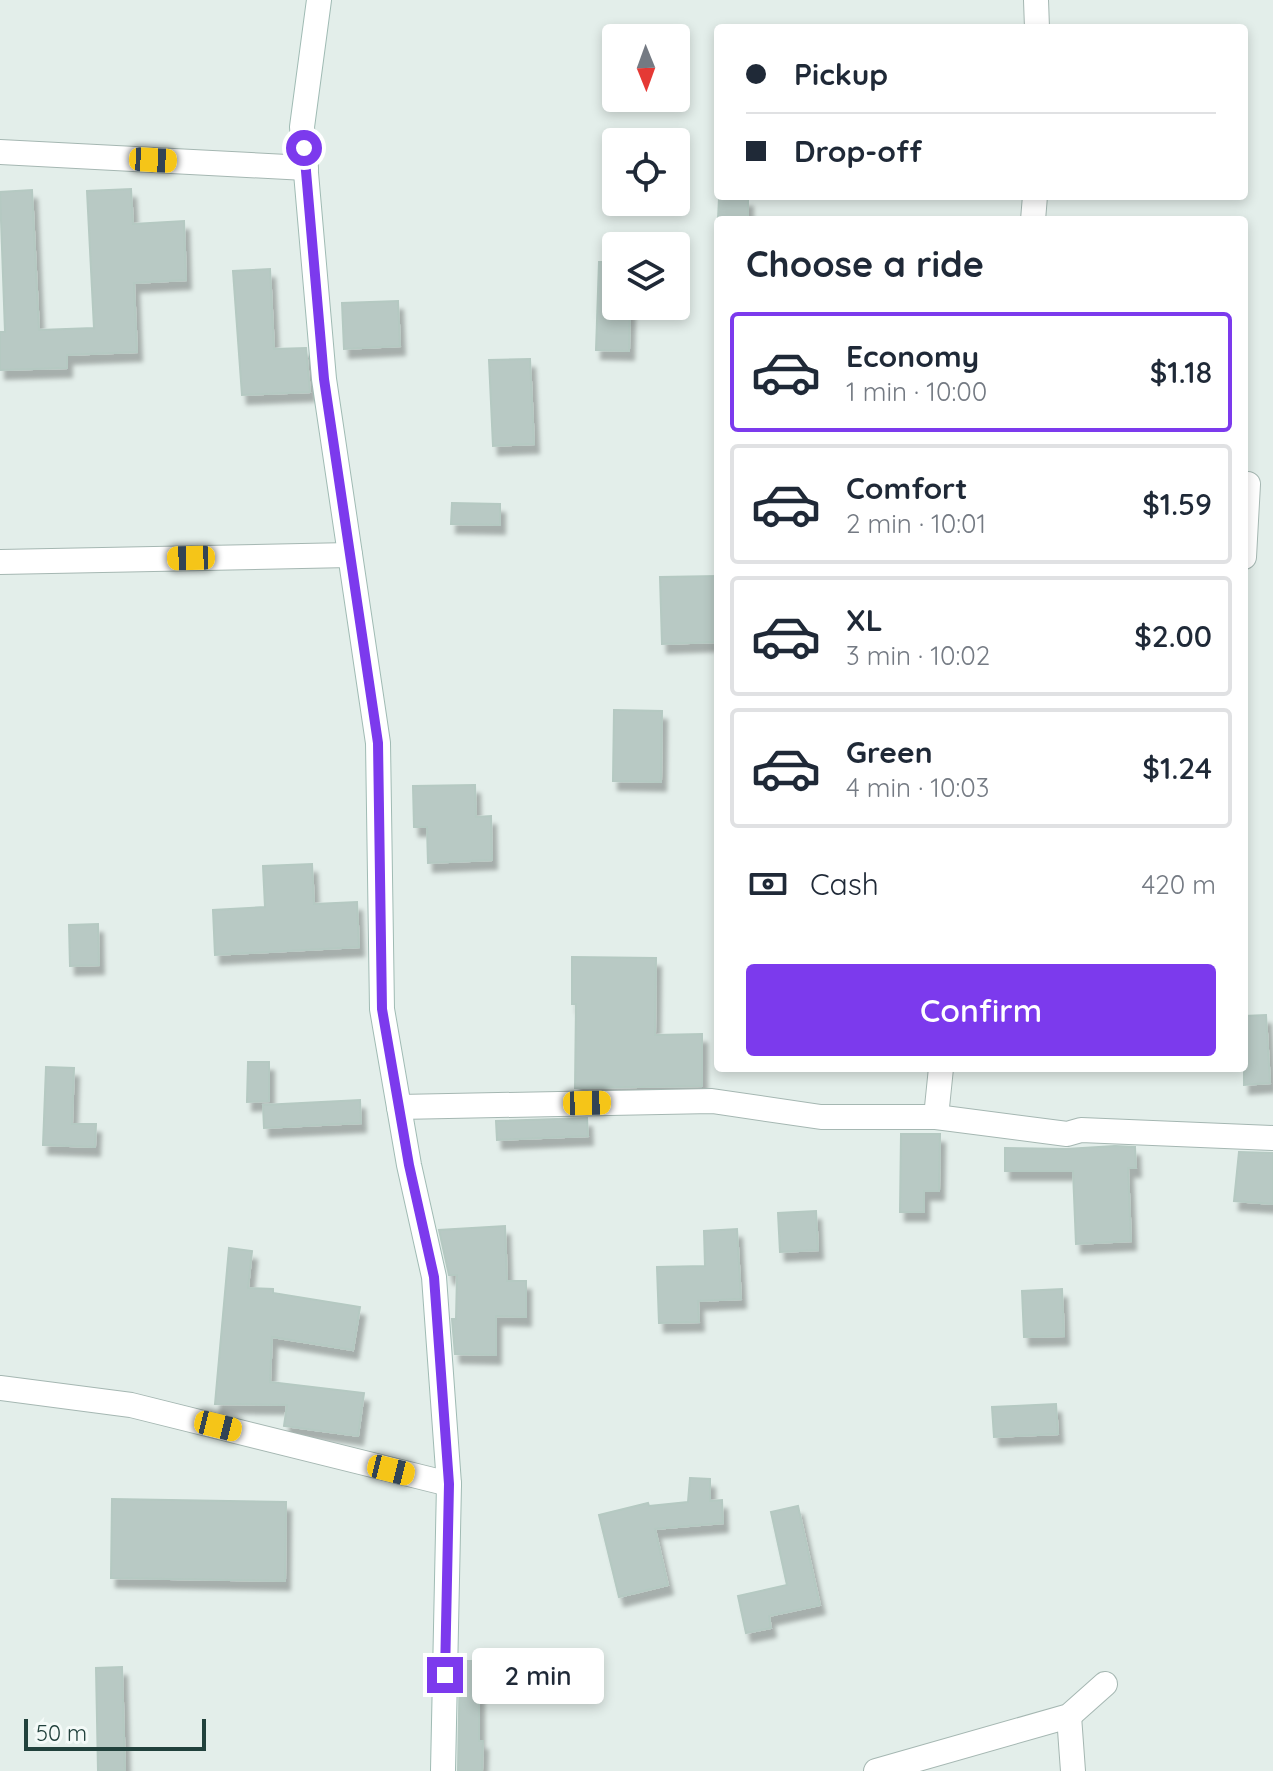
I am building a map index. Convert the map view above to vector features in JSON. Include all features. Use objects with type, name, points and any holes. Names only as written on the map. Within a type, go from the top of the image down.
[{"type":"street","points":[[319,0],[302,127],[324,379],[378,743],[382,1009],[409,1165],[434,1277],[449,1484],[443,1771]]},
{"type":"street","points":[[1036,0],[1037,24]]},
{"type":"street","points":[[0,152],[306,168]]},
{"type":"street","points":[[0,562],[350,555]]},
{"type":"street","points":[[936,1117],[941,1072]]},
{"type":"street","points":[[399,1107],[712,1101],[821,1117],[936,1117],[1067,1134],[1081,1130],[1273,1138]]},
{"type":"street","points":[[0,1388],[131,1405],[449,1484]]},
{"type":"street","points":[[876,1771],[1069,1716],[1105,1684]]},
{"type":"street","points":[[1069,1716],[1073,1771]]},
{"type":"building","points":[[131,189],[133,224],[184,221],[186,280],[134,283],[137,352],[67,355],[67,368],[0,370],[0,332],[5,332],[0,192],[32,190],[39,330],[94,328],[87,191]]},
{"type":"building","points":[[719,200],[748,200],[748,216],[718,216]]},
{"type":"building","points":[[599,262],[602,262],[602,320],[630,320],[629,351],[596,350]]},
{"type":"building","points":[[270,269],[274,349],[306,348],[310,392],[242,395],[233,271]]},
{"type":"building","points":[[398,301],[400,346],[344,349],[342,303]]},
{"type":"building","points":[[530,359],[534,444],[493,446],[489,360]]},
{"type":"building","points":[[452,503],[500,504],[500,525],[451,524]]},
{"type":"building","points":[[714,576],[714,642],[662,644],[660,577]]},
{"type":"building","points":[[614,710],[662,711],[661,782],[613,781]]},
{"type":"building","points":[[475,785],[476,817],[491,816],[492,860],[428,863],[427,827],[414,827],[413,786]]},
{"type":"building","points":[[312,864],[314,904],[357,902],[359,947],[215,955],[213,910],[265,907],[263,866]]},
{"type":"building","points":[[98,924],[99,965],[70,966],[69,925]]},
{"type":"building","points":[[572,957],[656,958],[655,1035],[702,1034],[702,1086],[575,1088],[576,1004],[572,1004]]},
{"type":"building","points":[[1266,1015],[1270,1083],[1244,1085],[1244,1072],[1248,1072],[1248,1016]]},
{"type":"building","points":[[248,1062],[269,1062],[269,1101],[247,1102]]},
{"type":"building","points":[[46,1067],[74,1068],[72,1124],[96,1124],[95,1147],[43,1145]]},
{"type":"building","points":[[360,1100],[361,1123],[264,1128],[263,1105]]},
{"type":"building","points":[[587,1118],[588,1136],[497,1140],[496,1121]]},
{"type":"building","points":[[901,1134],[940,1134],[939,1191],[924,1191],[924,1212],[900,1212]]},
{"type":"building","points":[[1135,1147],[1136,1168],[1128,1168],[1131,1241],[1076,1244],[1073,1171],[1005,1171],[1005,1148]]},
{"type":"building","points":[[1239,1152],[1273,1153],[1273,1204],[1234,1201]]},
{"type":"building","points":[[816,1211],[818,1250],[780,1252],[778,1213]]},
{"type":"building","points":[[505,1226],[507,1281],[526,1281],[526,1317],[496,1316],[496,1355],[455,1354],[452,1319],[456,1319],[457,1275],[449,1275],[439,1230]]},
{"type":"building","points":[[737,1229],[741,1299],[698,1301],[699,1322],[659,1323],[657,1267],[705,1266],[704,1231]]},
{"type":"building","points":[[229,1248],[252,1251],[248,1288],[273,1289],[273,1293],[360,1307],[353,1350],[272,1337],[270,1382],[364,1393],[358,1436],[284,1426],[287,1405],[215,1404]]},
{"type":"building","points":[[1062,1289],[1064,1336],[1024,1337],[1022,1291]]},
{"type":"building","points":[[1056,1404],[1058,1434],[994,1437],[992,1407]]},
{"type":"building","points":[[690,1478],[710,1479],[710,1501],[722,1500],[723,1523],[655,1529],[668,1585],[619,1597],[599,1515],[648,1503],[649,1506],[688,1502]]},
{"type":"building","points":[[112,1499],[286,1502],[285,1581],[111,1578]]},
{"type":"building","points":[[798,1506],[820,1605],[769,1616],[771,1628],[746,1633],[738,1596],[787,1585],[771,1512]]},
{"type":"building","points":[[460,1661],[564,1661],[564,1685],[479,1684],[482,1771],[458,1771]]},
{"type":"building","points":[[122,1667],[125,1771],[98,1771],[96,1668]]},
{"type":"route","points":[[304,148],[324,379],[378,743],[382,1009],[409,1165],[434,1277],[449,1484],[445,1675]]}]
